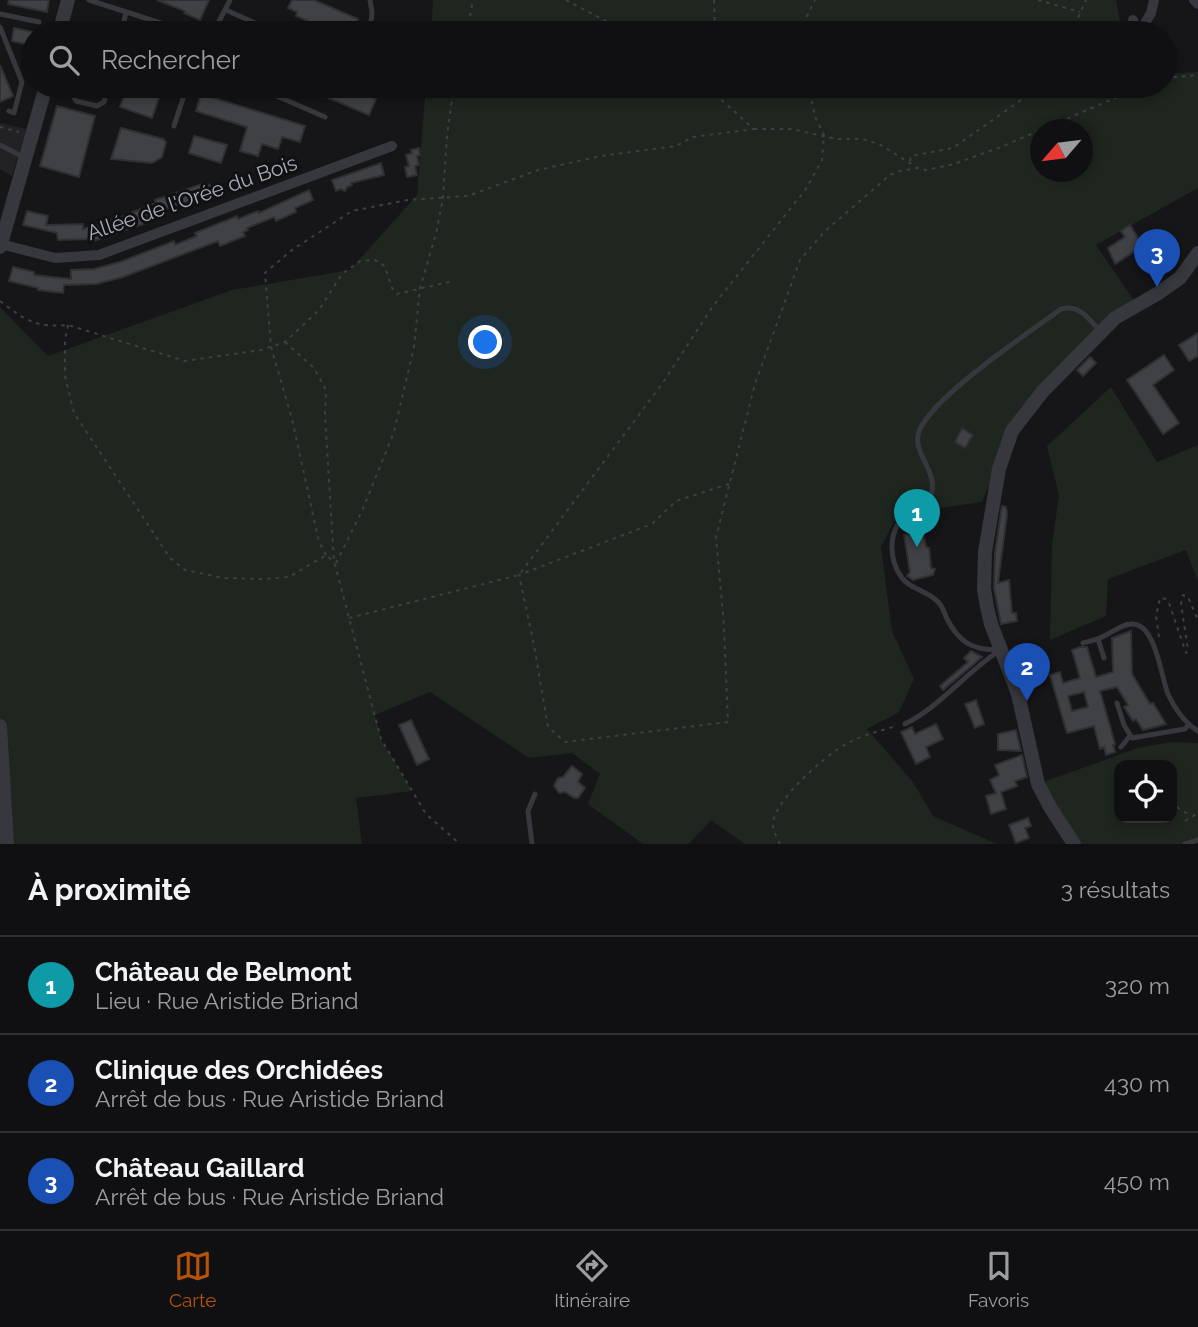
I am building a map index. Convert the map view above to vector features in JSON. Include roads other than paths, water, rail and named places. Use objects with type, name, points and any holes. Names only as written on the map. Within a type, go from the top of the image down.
[{"type":"street","points":[[62,21],[68,0]]},
{"type":"street","points":[[1146,21],[1154,0]]},
{"type":"street","points":[[1194,0],[1198,4]]},
{"type":"street","points":[[0,246],[43,98]]},
{"type":"street","name":"Allée de l'Orée du Bois","points":[[0,246],[55,258],[99,255],[392,146]]},
{"type":"street","points":[[1074,844],[1038,784],[1021,706],[987,607],[984,567],[1001,457],[1012,431],[1025,412],[1100,331],[1115,318],[1171,285],[1186,271],[1198,253]]},
{"type":"street","points":[[0,726],[6,844]]},
{"type":"lane","points":[[89,0],[152,21]]},
{"type":"lane","points":[[220,21],[230,0]]},
{"type":"lane","points":[[370,0],[370,21]]},
{"type":"lane","points":[[226,10],[250,21]]},
{"type":"lane","points":[[124,21],[126,13]]},
{"type":"lane","points":[[0,14],[34,21]]},
{"type":"lane","points":[[0,27],[21,80]]},
{"type":"lane","points":[[9,111],[14,113],[21,86]]},
{"type":"lane","points":[[74,98],[76,101],[97,106],[104,102],[105,98]]},
{"type":"lane","points":[[174,126],[183,98]]},
{"type":"lane","points":[[282,98],[326,117]]},
{"type":"lane","points":[[0,145],[26,158]]},
{"type":"lane","points":[[1001,650],[967,645],[956,633],[942,605],[924,591],[907,583],[901,577],[894,561],[891,543],[897,524],[908,512],[927,502],[933,492],[932,480],[917,439],[921,423],[955,388],[1061,309],[1070,306],[1078,309],[1100,331]]},
{"type":"lane","points":[[1083,643],[1131,624],[1139,625],[1145,630],[1155,649],[1167,692],[1174,705],[1198,731]]},
{"type":"lane","points":[[1098,639],[1104,658]]},
{"type":"lane","points":[[905,724],[923,715],[985,660],[1001,650]]},
{"type":"lane","points":[[1117,703],[1124,725],[1130,736],[1135,738],[1185,729],[1189,724]]},
{"type":"lane","points":[[1121,747],[1130,736]]},
{"type":"lane","points":[[533,844],[528,811],[535,794]]},
{"type":"lane","points":[[1185,844],[1198,840]]},
{"type":"place","name":"Château Gaillard","points":[[1157,287]]},
{"type":"place","name":"Château de Belmont","points":[[917,547]]},
{"type":"place","name":"Clinique des Orchidées","points":[[1027,701]]}]
